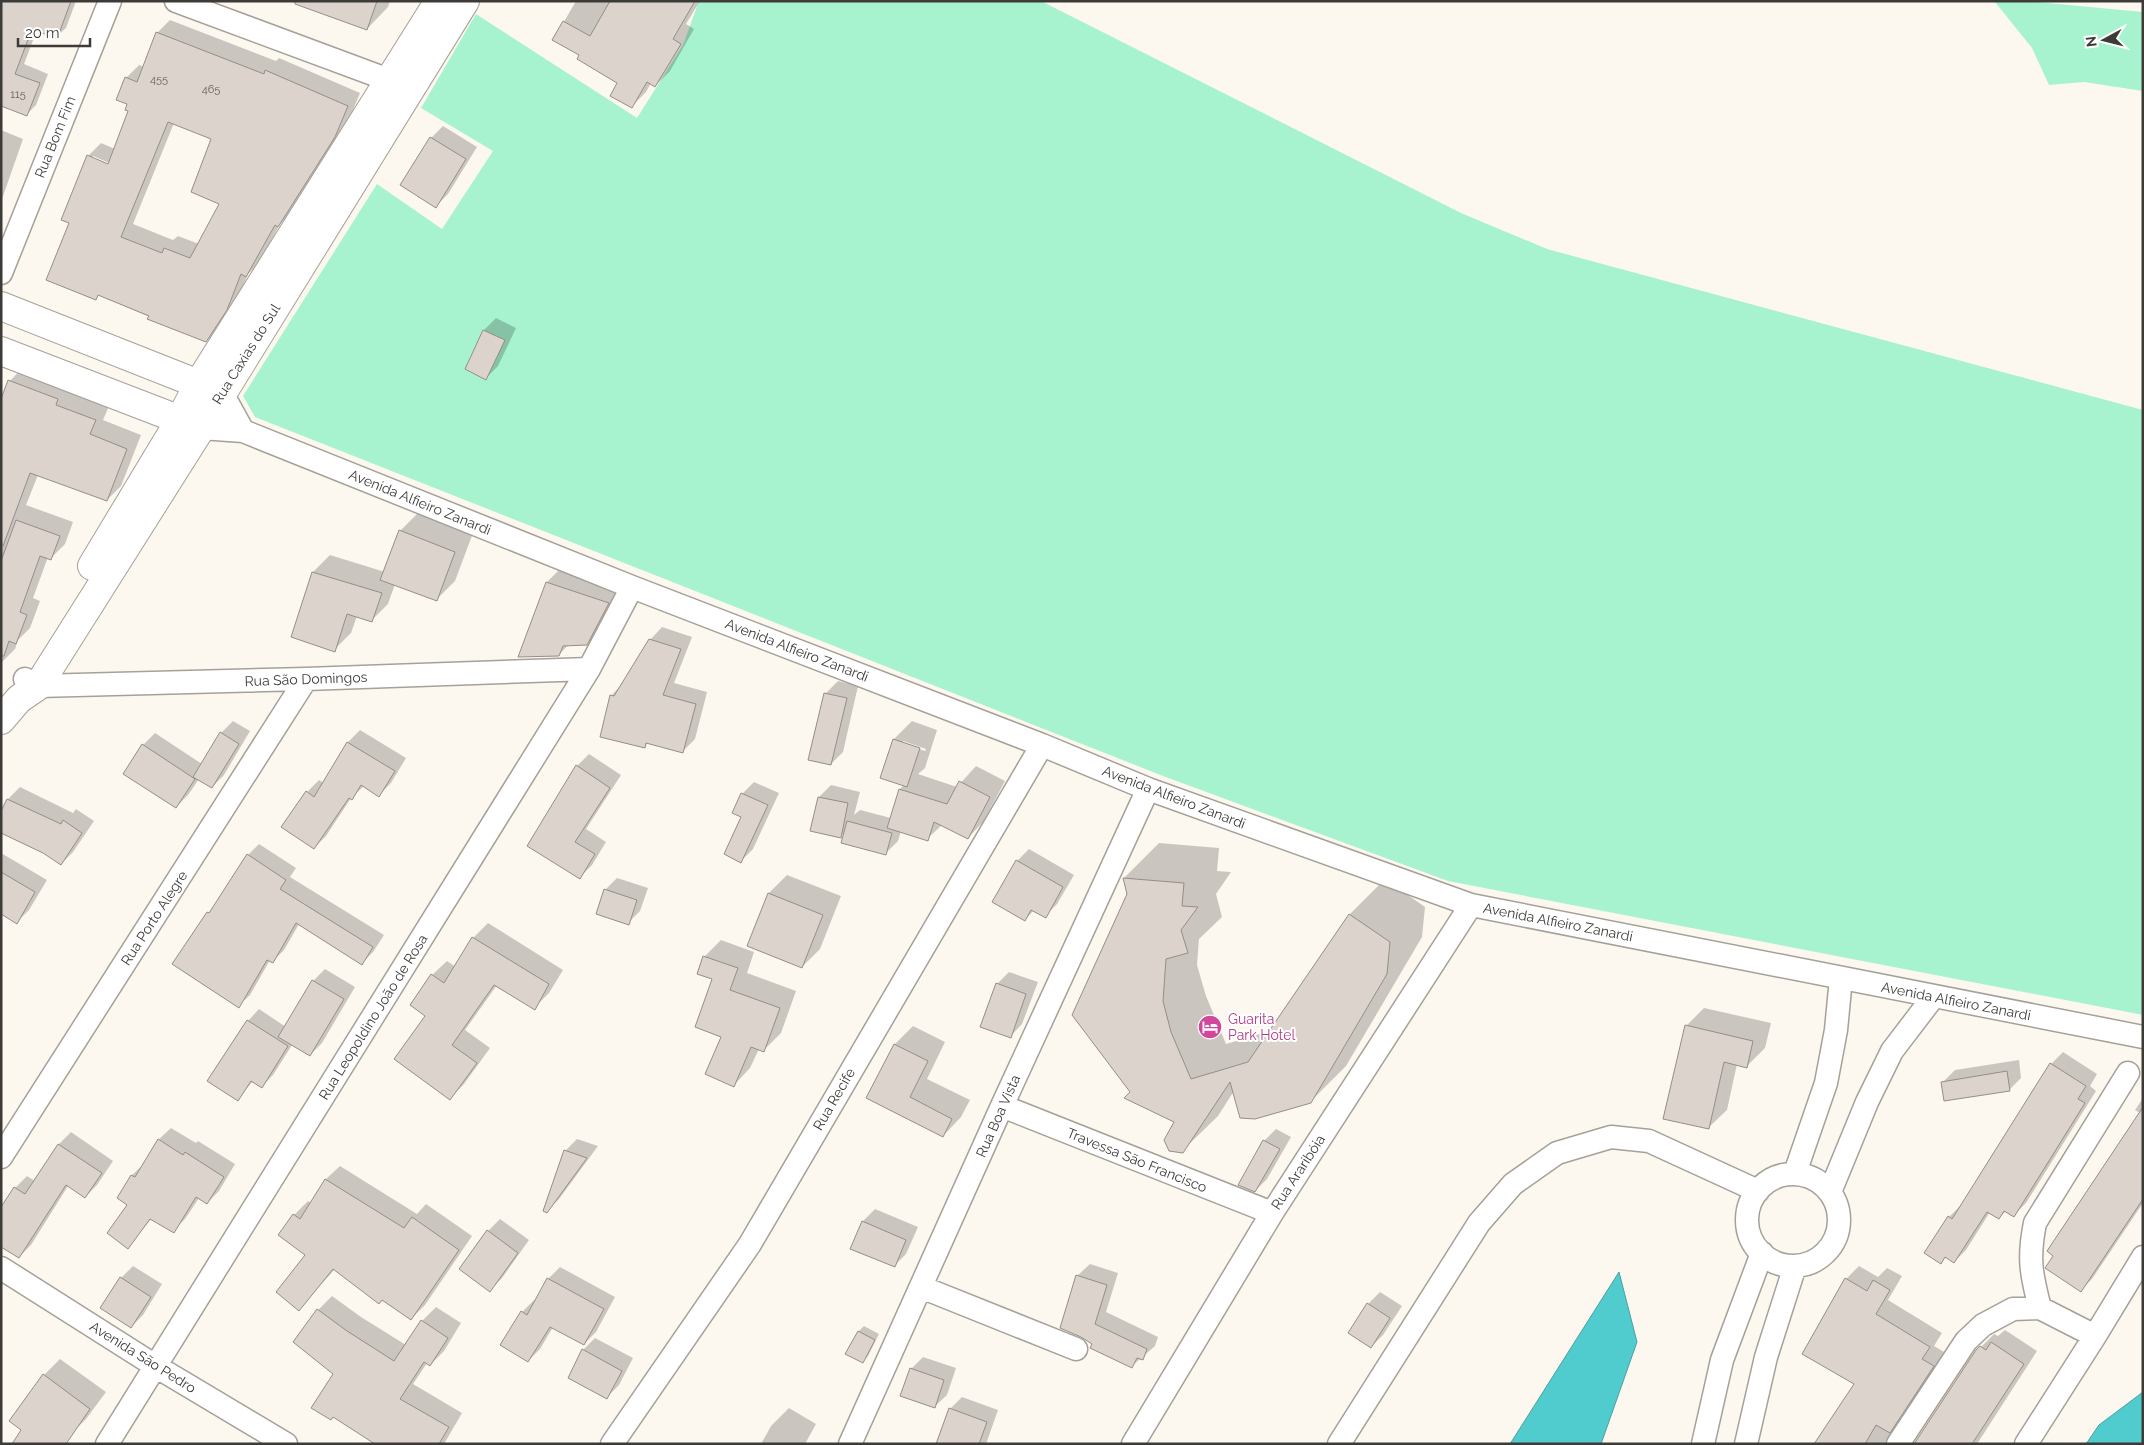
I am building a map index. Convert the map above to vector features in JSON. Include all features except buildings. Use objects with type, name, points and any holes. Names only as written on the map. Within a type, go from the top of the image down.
[{"type":"street","name":"Rua Bom Fim","points":[[1,273],[110,1]]},
{"type":"street","points":[[176,1],[400,84]]},
{"type":"street","name":"Rua Caxias do Sul","points":[[1,720],[27,688],[400,84],[440,1]]},
{"type":"street","name":"Rua Caxias do Sul","points":[[400,84],[466,1]]},
{"type":"street","points":[[1,306],[211,388],[243,431]]},
{"type":"street","name":"Avenida Alfieiro Zanardi","points":[[1,351],[190,424],[243,431],[632,587],[1042,745],[1148,790],[1471,905],[2143,1038]]},
{"type":"street","name":"Rua Leopoldino João de Rosa","points":[[108,1444],[589,669],[632,587]]},
{"type":"street","name":"Rua São Domingos","points":[[27,688],[589,669]]},
{"type":"street","name":"Rua Porto Alegre","points":[[1,1157],[306,679]]},
{"type":"street","name":"Rua Recife","points":[[612,1444],[750,1244],[1042,745]]},
{"type":"street","name":"Rua Boa Vista","points":[[850,1444],[1002,1106],[1148,790]]},
{"type":"street","name":"Rua Araribóia","points":[[1133,1444],[1272,1213],[1471,905]]},
{"type":"street","points":[[1795,1173],[1826,1083],[1836,1030],[1841,978]]},
{"type":"street","points":[[1830,1192],[1867,1102],[1892,1051],[1934,996]]},
{"type":"street","points":[[2040,1308],[2031,1276],[2030,1249],[2035,1224],[2128,1073]]},
{"type":"street","name":"Travessa São Francisco","points":[[1002,1106],[1272,1213]]},
{"type":"street","points":[[1339,1444],[1479,1223],[1513,1184],[1557,1153],[1611,1137],[1649,1140],[1758,1191]]},
{"type":"street","points":[[1795,1173],[1821,1182],[1830,1192],[1837,1205],[1839,1219],[1838,1233],[1831,1246],[1822,1256],[1809,1263],[1795,1266],[1772,1260],[1762,1254],[1748,1230],[1748,1216],[1750,1203],[1768,1181],[1781,1175],[1795,1173]]},
{"type":"street","points":[[1703,1444],[1722,1360],[1762,1254]]},
{"type":"street","points":[[2026,1444],[2143,1257]]},
{"type":"street","points":[[1746,1444],[1766,1357],[1795,1266]]},
{"type":"street","name":"Avenida São Pedro","points":[[1,1268],[286,1444]]},
{"type":"street","points":[[921,1287],[1076,1349]]},
{"type":"street","points":[[1898,1444],[1966,1341],[1983,1325],[2013,1309],[2040,1308],[2095,1336]]},
{"type":"green space","points":[[699,1],[1041,1],[1461,213],[1547,249],[2143,410],[2143,1015],[1448,881],[1163,776],[255,417],[243,396],[377,184],[442,229],[493,151],[421,108],[476,14],[637,118],[683,45]]},
{"type":"green space","points":[[2028,1],[2143,12],[2143,91],[2084,82],[2049,85],[2032,48],[1995,2]]},
{"type":"water","points":[[1619,1272],[1637,1342],[1601,1444],[1510,1444]]},
{"type":"water","points":[[2143,1392],[2143,1444],[2086,1444],[2099,1425]]},
{"type":"place","name":"Guarita Park Hotel","points":[[1210,1027]]}]
